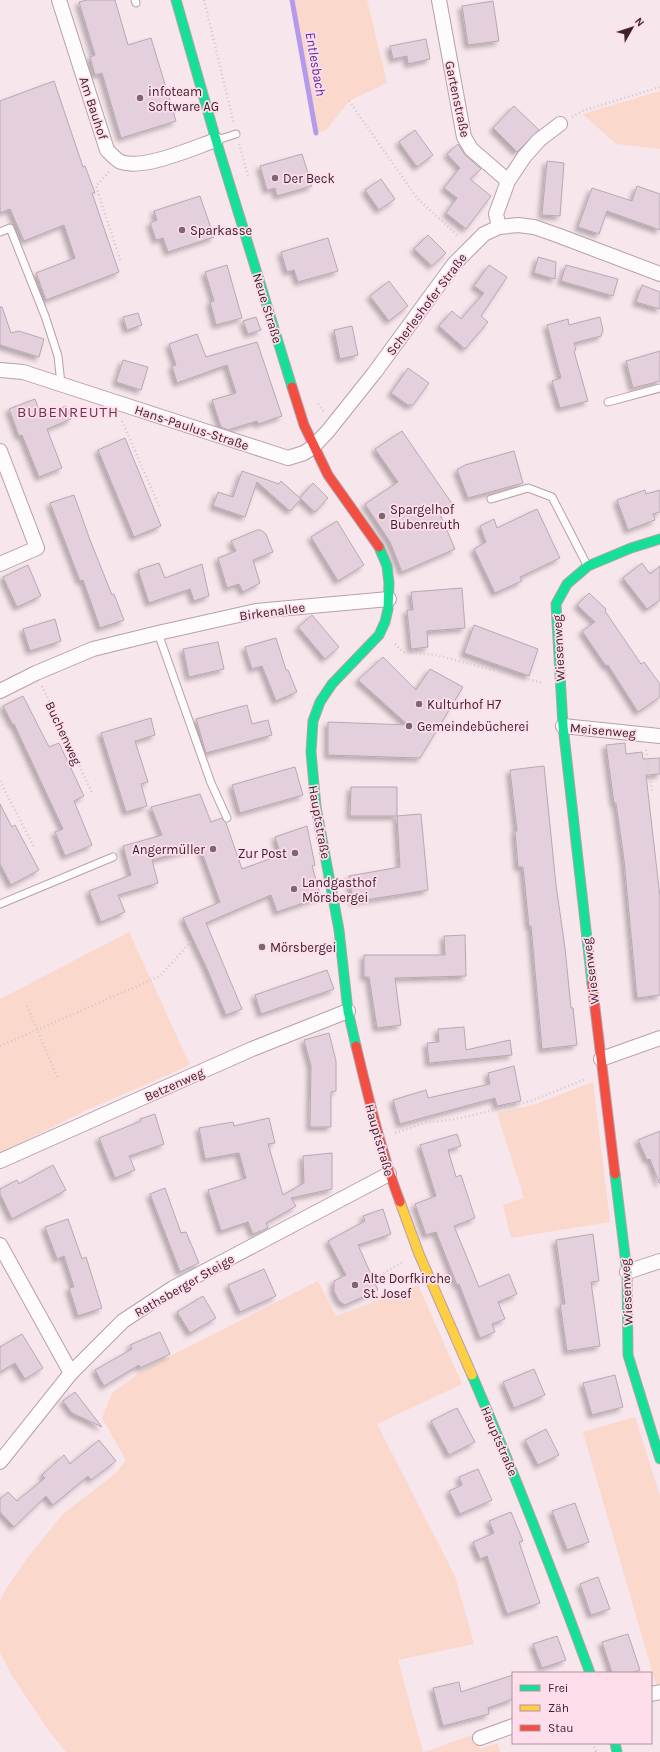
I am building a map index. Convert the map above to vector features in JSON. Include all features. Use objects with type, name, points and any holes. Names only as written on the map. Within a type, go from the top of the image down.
[{"type":"street","name":"Am Bauhof","points":[[59,0],[107,150],[120,162]]},
{"type":"street","name":"Neue Straße","points":[[176,0],[216,140],[296,401],[313,447],[328,475],[379,546],[387,566],[389,599]]},
{"type":"street","name":"Gartenstraße","points":[[439,0],[464,137],[471,149],[508,181]]},
{"type":"street","points":[[499,227],[496,214],[508,181],[524,157],[539,140],[560,124]]},
{"type":"street","points":[[120,162],[132,164],[153,161],[216,140]]},
{"type":"street","name":"Scherleshofer Straße","points":[[313,447],[335,423],[375,372],[454,264],[484,234],[499,227],[518,225],[559,230],[660,274]]},
{"type":"street","name":"Hans-Paulus-Straße","points":[[0,370],[23,372],[288,458],[304,453],[313,447]]},
{"type":"street","points":[[0,451],[37,548],[0,564]]},
{"type":"street","name":"Wiesenweg","points":[[660,539],[630,548],[588,566],[567,584],[556,604],[563,726],[626,1272],[628,1355],[660,1459]]},
{"type":"street","name":"Birkenallee","points":[[0,691],[36,673],[93,649],[158,633],[256,611],[389,599]]},
{"type":"street","name":"Hauptstraße","points":[[389,599],[385,622],[379,635],[332,684],[320,702],[313,721],[311,744],[314,788],[339,930],[348,1011],[389,1174],[425,1268],[511,1466],[552,1569],[590,1672]]},
{"type":"street","name":"Meisenweg","points":[[563,726],[660,736]]},
{"type":"street","name":"Betzenweg","points":[[0,1161],[252,1049],[348,1011]]},
{"type":"street","points":[[602,1066],[660,1038]]},
{"type":"street","name":"Rathsberger Steige","points":[[0,1462],[71,1373],[124,1321],[173,1288],[389,1174]]},
{"type":"street","points":[[0,1245],[71,1373]]},
{"type":"street","points":[[626,1272],[660,1261]]},
{"type":"street","points":[[480,1738],[512,1726]]},
{"type":"lane","points":[[216,140],[236,134]]},
{"type":"lane","points":[[0,232],[10,228],[42,309],[58,356],[61,384]]},
{"type":"lane","points":[[608,402],[660,388]]},
{"type":"lane","points":[[491,500],[528,488],[552,497],[588,566]]},
{"type":"lane","points":[[158,633],[211,782],[227,818]]},
{"type":"lane","points":[[0,904],[113,857]]},
{"type":"path","points":[[204,0],[236,134],[248,176]]},
{"type":"path","points":[[560,124],[582,111],[660,86]]},
{"type":"path","points":[[349,102],[417,198],[471,246]]},
{"type":"path","points":[[120,162],[96,186],[121,263]]},
{"type":"path","points":[[316,399],[321,410],[335,423]]},
{"type":"path","points":[[114,402],[159,506]]},
{"type":"path","points":[[379,635],[393,642],[403,652],[436,655],[539,682],[560,684]]},
{"type":"path","name":"Buchenweg","points":[[36,673],[92,793]]},
{"type":"path","name":"Meisenweg","points":[[644,734],[652,792]]},
{"type":"path","points":[[0,782],[34,847]]},
{"type":"path","points":[[0,1046],[160,976],[192,939]]},
{"type":"path","points":[[27,1006],[58,1079]]},
{"type":"path","points":[[379,1138],[425,1123],[460,1118],[532,1101],[602,1066]]},
{"type":"path","points":[[373,1279],[396,1266]]},
{"type":"shaded area","points":[[292,0],[367,0],[387,83],[349,101],[326,130],[316,133]]},
{"type":"shaded area","points":[[660,91],[660,149],[616,144],[583,114]]},
{"type":"shaded area","points":[[129,932],[190,1065],[87,1110],[0,1153],[0,999]]},
{"type":"shaded area","points":[[593,1082],[610,1222],[511,1238],[503,1205],[524,1198],[497,1113],[533,1105]]},
{"type":"shaded area","points":[[318,1281],[336,1316],[418,1285],[462,1384],[377,1424],[455,1576],[474,1644],[398,1660],[423,1752],[66,1752],[49,1731],[14,1679],[0,1653],[0,1601],[4,1592],[28,1557],[63,1514],[116,1473],[126,1460],[102,1418],[112,1393],[143,1370]]},
{"type":"shaded area","points":[[635,1417],[660,1496],[660,1683],[656,1685],[583,1432]]},
{"type":"shaded area","points":[[475,1734],[480,1749],[497,1743],[500,1752],[424,1752]]},
{"type":"building","name":"infoteam Software AG","points":[[87,0],[115,0],[128,45],[151,38],[176,121],[121,138],[102,73],[95,75],[90,57],[95,55],[79,2]]},
{"type":"building","points":[[493,1],[499,41],[468,45],[462,6]]},
{"type":"building","points":[[426,39],[430,59],[408,64],[407,56],[393,59],[390,46]]},
{"type":"building","points":[[54,81],[83,167],[85,166],[95,193],[92,193],[119,272],[46,300],[36,273],[75,258],[64,225],[24,241],[10,209],[0,213],[0,101]]},
{"type":"building","points":[[514,106],[539,130],[517,152],[493,128]]},
{"type":"building","points":[[415,130],[433,155],[417,167],[399,142]]},
{"type":"building","points":[[458,144],[465,155],[481,169],[470,179],[491,196],[466,229],[446,213],[457,198],[444,188],[460,168],[447,154]]},
{"type":"building","points":[[302,154],[312,186],[277,196],[275,188],[267,190],[260,166]]},
{"type":"building","points":[[547,161],[564,163],[560,216],[542,215]]},
{"type":"building","points":[[381,179],[395,199],[379,210],[365,190]]},
{"type":"building","points":[[637,186],[660,194],[660,230],[607,211],[599,234],[578,227],[592,188],[632,201]]},
{"type":"building","name":"Sparkasse","points":[[200,196],[214,237],[168,252],[163,238],[156,240],[150,223],[157,220],[154,211]]},
{"type":"building","points":[[428,235],[446,253],[432,266],[414,249]]},
{"type":"building","points":[[328,238],[338,271],[298,282],[294,270],[287,272],[281,252]]},
{"type":"building","points":[[538,257],[556,262],[555,279],[534,273]]},
{"type":"building","points":[[227,265],[242,318],[216,325],[210,302],[214,301],[205,272]]},
{"type":"building","points":[[489,265],[507,277],[481,316],[488,322],[465,349],[439,326],[452,311],[461,319],[484,293],[474,286]]},
{"type":"building","points":[[566,265],[618,279],[613,296],[561,281]]},
{"type":"building","points":[[389,281],[408,306],[389,321],[370,296]]},
{"type":"building","points":[[642,285],[660,292],[660,309],[636,302]]},
{"type":"building","points":[[0,307],[2,307],[11,333],[19,331],[44,339],[39,357],[0,345]]},
{"type":"building","points":[[138,313],[142,325],[127,330],[123,317]]},
{"type":"building","points":[[256,317],[261,330],[248,334],[243,321]]},
{"type":"building","points":[[600,317],[603,330],[601,336],[574,343],[576,350],[574,351],[588,401],[560,408],[552,381],[561,378],[547,325],[568,319],[569,325]]},
{"type":"building","points":[[352,326],[358,355],[340,359],[334,330]]},
{"type":"building","points":[[197,334],[206,357],[257,342],[282,416],[258,424],[257,421],[228,430],[221,427],[212,400],[236,393],[227,365],[177,383],[172,366],[176,365],[169,344]]},
{"type":"building","points":[[660,351],[660,381],[633,388],[626,361]]},
{"type":"building","points":[[123,360],[148,367],[141,390],[116,382]]},
{"type":"building","points":[[408,368],[429,383],[413,405],[408,405],[391,393]]},
{"type":"building","points":[[35,399],[41,416],[66,406],[71,419],[47,429],[62,468],[39,477],[22,435],[19,436],[9,409]]},
{"type":"building","points":[[402,431],[453,505],[439,512],[455,549],[402,572],[390,542],[365,504],[398,482],[375,449]]},
{"type":"building","points":[[125,438],[161,526],[134,537],[98,450]]},
{"type":"building","points":[[514,451],[523,483],[468,498],[457,470],[465,465]]},
{"type":"building","points":[[242,471],[279,484],[281,481],[301,499],[290,511],[257,482],[245,517],[213,506],[218,492],[233,497]]},
{"type":"building","points":[[313,483],[328,498],[315,512],[300,498]]},
{"type":"building","points":[[645,490],[646,494],[660,490],[660,512],[653,514],[655,520],[628,530],[617,500]]},
{"type":"building","points":[[74,495],[112,595],[114,594],[124,620],[100,628],[83,580],[80,581],[50,503]]},
{"type":"building","points":[[537,509],[560,558],[520,577],[522,581],[495,593],[474,549],[486,542],[480,526],[494,519],[497,528]]},
{"type":"building","points":[[337,521],[364,565],[338,581],[311,537]]},
{"type":"building","points":[[257,530],[261,530],[266,534],[273,552],[253,560],[260,583],[243,592],[239,584],[227,588],[218,558],[236,551],[231,541]]},
{"type":"building","points":[[159,563],[165,578],[202,564],[209,596],[194,601],[190,589],[149,603],[138,570]]},
{"type":"building","points":[[642,563],[650,574],[660,566],[660,600],[647,609],[623,578]]},
{"type":"building","points":[[28,565],[41,596],[17,607],[3,577]]},
{"type":"building","points":[[462,588],[465,628],[427,631],[428,647],[411,649],[407,610],[413,610],[411,592]]},
{"type":"building","points":[[589,593],[606,609],[605,611],[641,664],[644,662],[660,684],[660,697],[638,712],[608,665],[606,666],[582,631],[595,622],[577,605]]},
{"type":"building","points":[[312,615],[339,647],[325,659],[298,627]]},
{"type":"building","points":[[55,619],[61,641],[30,651],[23,629]]},
{"type":"building","points":[[474,625],[538,649],[529,676],[464,653]]},
{"type":"building","points":[[276,638],[286,670],[288,670],[297,692],[276,701],[262,666],[252,669],[245,647]]},
{"type":"building","points":[[218,642],[224,669],[189,677],[183,649]]},
{"type":"building","name":"Kulturhof H7","points":[[383,657],[416,690],[430,669],[463,687],[420,758],[328,755],[328,722],[408,725],[358,680]]},
{"type":"building","points":[[23,696],[49,747],[59,743],[84,796],[74,801],[92,845],[65,856],[55,832],[63,829],[14,724],[13,725],[3,706]]},
{"type":"building","points":[[247,705],[252,724],[268,720],[272,735],[206,753],[196,719]]},
{"type":"building","points":[[151,718],[155,735],[135,741],[148,782],[141,784],[147,806],[126,812],[101,733]]},
{"type":"building","points":[[625,743],[626,754],[642,752],[643,759],[660,758],[660,774],[646,775],[660,897],[660,995],[637,998],[624,860],[606,745]]},
{"type":"building","points":[[544,766],[556,885],[577,1045],[542,1049],[531,926],[529,926],[523,867],[518,867],[515,831],[517,831],[510,770]]},
{"type":"building","points":[[295,767],[303,795],[240,813],[232,785]]},
{"type":"building","points":[[351,787],[397,787],[397,816],[350,816]]},
{"type":"building","points":[[200,794],[211,822],[222,818],[226,823],[242,869],[281,855],[275,837],[307,826],[315,865],[312,866],[321,897],[277,912],[271,895],[206,923],[242,1009],[226,1015],[207,969],[183,918],[220,902],[200,847],[152,860],[158,883],[118,895],[125,912],[101,922],[89,891],[131,875],[123,846],[162,835],[151,807]]},
{"type":"building","points":[[0,804],[12,827],[15,825],[39,870],[11,885],[0,864]]},
{"type":"building","points":[[421,814],[428,890],[353,902],[349,876],[400,867],[397,816]]},
{"type":"building","points":[[465,935],[466,976],[395,978],[401,1025],[377,1028],[369,977],[364,977],[364,955],[445,955],[444,936]]},
{"type":"building","points":[[327,970],[334,989],[261,1014],[255,995]]},
{"type":"building","points":[[464,1027],[466,1050],[510,1040],[512,1055],[429,1063],[427,1043],[439,1042],[438,1029]]},
{"type":"building","points":[[329,1033],[336,1061],[336,1091],[331,1092],[331,1127],[310,1127],[311,1066],[304,1040]]},
{"type":"building","points":[[514,1066],[521,1101],[497,1106],[495,1098],[400,1124],[393,1100],[426,1090],[428,1098],[490,1084],[488,1073]]},
{"type":"building","points":[[155,1114],[164,1144],[129,1156],[135,1170],[115,1178],[99,1138],[141,1121],[140,1119]]},
{"type":"building","points":[[269,1118],[275,1143],[268,1144],[283,1195],[304,1183],[303,1156],[332,1153],[332,1189],[291,1198],[296,1206],[266,1223],[268,1228],[253,1234],[248,1222],[221,1231],[208,1190],[246,1178],[239,1153],[205,1159],[199,1128],[233,1122],[234,1126]]},
{"type":"building","points":[[660,1131],[659,1183],[650,1159],[647,1160],[638,1140]]},
{"type":"building","points":[[457,1134],[461,1146],[448,1150],[456,1177],[461,1175],[475,1218],[454,1226],[479,1287],[509,1274],[517,1294],[498,1302],[505,1319],[492,1324],[495,1332],[480,1338],[459,1284],[457,1285],[436,1232],[426,1235],[415,1204],[436,1196],[420,1145]]},
{"type":"building","points":[[53,1165],[66,1190],[12,1219],[0,1194],[0,1189],[17,1180],[19,1184]]},
{"type":"building","points":[[165,1188],[181,1233],[186,1232],[199,1263],[180,1272],[150,1194]]},
{"type":"building","points":[[383,1209],[391,1234],[358,1245],[378,1290],[345,1305],[339,1301],[334,1291],[334,1281],[346,1275],[328,1241],[365,1221],[363,1216]]},
{"type":"building","points":[[68,1219],[82,1259],[86,1257],[102,1308],[78,1316],[69,1288],[74,1287],[64,1256],[57,1259],[45,1227]]},
{"type":"building","points":[[593,1234],[599,1281],[591,1282],[600,1346],[567,1351],[560,1304],[565,1304],[556,1240]]},
{"type":"building","points":[[264,1269],[276,1296],[240,1312],[228,1285]]},
{"type":"building","points":[[203,1296],[216,1318],[190,1333],[177,1312]]},
{"type":"building","points":[[160,1332],[170,1354],[140,1368],[139,1365],[104,1386],[95,1370],[132,1349],[130,1345]]},
{"type":"building","points":[[22,1334],[43,1368],[25,1379],[15,1363],[0,1372],[0,1347]]},
{"type":"building","points":[[534,1369],[545,1395],[514,1408],[503,1382]]},
{"type":"building","points":[[615,1375],[623,1407],[592,1415],[583,1383]]},
{"type":"building","points":[[75,1392],[102,1427],[72,1413],[63,1401]]},
{"type":"building","points":[[457,1408],[475,1442],[449,1455],[431,1421]]},
{"type":"building","points":[[546,1429],[559,1455],[538,1465],[525,1440]]},
{"type":"building","points":[[99,1440],[116,1461],[91,1480],[88,1476],[53,1505],[46,1496],[14,1527],[0,1512],[0,1499],[8,1492],[17,1501],[45,1478],[42,1475],[64,1455],[70,1464]]},
{"type":"building","points":[[478,1469],[492,1500],[460,1514],[449,1491],[462,1485],[459,1477]]},
{"type":"building","points":[[575,1503],[589,1542],[567,1550],[552,1511]]},
{"type":"building","points":[[511,1512],[523,1541],[519,1542],[540,1603],[507,1614],[487,1556],[480,1559],[473,1542],[494,1533],[489,1521]]},
{"type":"building","points":[[598,1577],[610,1609],[591,1615],[580,1584]]},
{"type":"building","points":[[628,1634],[640,1670],[635,1672],[612,1672],[602,1642]]},
{"type":"building","points":[[557,1636],[566,1660],[542,1668],[533,1644]]},
{"type":"building","points":[[512,1675],[512,1699],[488,1708],[489,1714],[443,1726],[433,1688],[459,1682],[461,1692]]},
{"type":"waterway","name":"Entlesbach","points":[[292,0],[316,133]]},
{"type":"traffic: fast","points":[[176,0],[216,140],[292,387]]},
{"type":"traffic: fast","points":[[592,983],[563,726],[556,604],[567,584],[588,566],[631,548],[660,539]]},
{"type":"traffic: fast","points":[[356,1046],[348,1011],[339,930],[316,807],[311,752],[313,721],[320,702],[332,684],[379,635],[385,622],[388,609],[389,583],[387,566],[379,547]]},
{"type":"traffic: fast","points":[[615,1174],[627,1272],[628,1355],[660,1459]]},
{"type":"traffic: fast","points":[[472,1375],[533,1523],[590,1672]]},
{"type":"traffic: fast","points":[[615,1744],[617,1752]]},
{"type":"traffic: slow","points":[[400,1202],[419,1254],[472,1375]]},
{"type":"traffic: jam","points":[[292,387],[304,425],[328,475],[379,547]]},
{"type":"traffic: jam","points":[[592,983],[615,1174]]},
{"type":"traffic: jam","points":[[356,1046],[381,1145],[400,1202]]},
{"type":"place","name":"infoteam Software AG","points":[[140,98]]},
{"type":"place","name":"Der Beck","points":[[275,178]]},
{"type":"place","name":"Sparkasse","points":[[182,230]]},
{"type":"place","name":"Spargelhof Bubenreuth","points":[[382,516]]},
{"type":"place","name":"Kulturhof H7","points":[[419,704]]},
{"type":"place","name":"Gemeindebücherei","points":[[409,726]]},
{"type":"place","name":"Angermüller","points":[[213,849]]},
{"type":"place","name":"Zur Post","points":[[295,853]]},
{"type":"place","name":"Landgasthof Mörsbergei","points":[[294,889]]},
{"type":"place","name":"Mörsbergei","points":[[262,947]]},
{"type":"place","name":"Alte Dorfkirche St. Josef","points":[[355,1285]]},
{"type":"district","name":"BUBENREUTH","points":[[68,412]]}]
